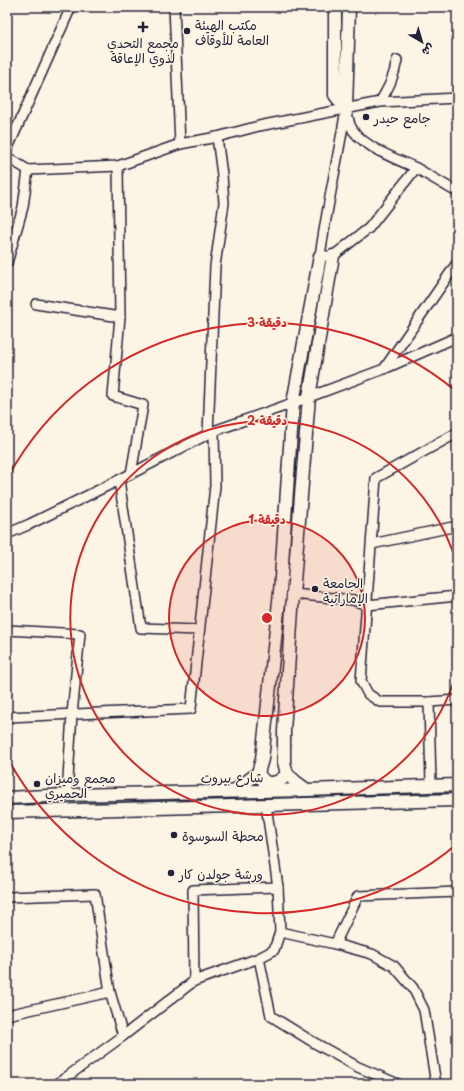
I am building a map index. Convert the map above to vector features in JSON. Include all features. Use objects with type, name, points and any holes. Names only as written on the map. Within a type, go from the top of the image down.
[{"type":"street","points":[[7,150],[71,7]]},
{"type":"street","points":[[174,7],[180,144]]},
{"type":"street","points":[[335,7],[335,96],[346,109],[351,126],[358,136],[368,145],[416,168],[457,192]]},
{"type":"street","points":[[234,791],[258,773],[262,759],[280,592],[293,403],[346,109],[349,7]]},
{"type":"street","points":[[380,102],[395,73],[397,60]]},
{"type":"street","points":[[7,157],[28,170],[118,166],[180,144],[217,137],[259,126],[380,102],[457,98]]},
{"type":"street","points":[[7,717],[191,709],[198,630],[215,486],[211,432],[215,266],[224,204],[217,137]]},
{"type":"street","points":[[118,166],[120,317],[113,396],[143,405],[131,474]]},
{"type":"street","points":[[320,256],[333,256],[369,228],[416,168]]},
{"type":"street","points":[[7,263],[23,207],[28,170]]},
{"type":"street","points":[[307,790],[287,774],[284,762],[284,731],[293,594],[309,397],[333,256]]},
{"type":"street","points":[[384,369],[457,263]]},
{"type":"street","points":[[36,304],[120,317]]},
{"type":"street","points":[[7,534],[131,474],[211,432],[384,369],[457,337]]},
{"type":"street","points":[[457,433],[376,478],[361,682],[368,694],[380,702],[429,702],[457,700]]},
{"type":"street","points":[[119,480],[141,628],[198,630]]},
{"type":"street","points":[[372,544],[457,526]]},
{"type":"street","points":[[280,592],[353,600],[367,605],[457,596]]},
{"type":"street","points":[[7,630],[80,634],[72,714],[67,795]]},
{"type":"street","points":[[429,702],[430,785]]},
{"type":"street","points":[[258,773],[264,781],[273,783],[282,780],[287,774]]},
{"type":"street","name":"شارع بيروت","points":[[7,798],[67,795],[457,785]]},
{"type":"street","points":[[7,812],[457,800]]},
{"type":"street","points":[[56,1084],[123,1036],[194,981],[259,958],[274,950],[280,932],[278,887],[266,805]]},
{"type":"street","points":[[194,981],[193,890],[278,887]]},
{"type":"street","points":[[335,944],[358,896],[457,892]]},
{"type":"street","points":[[7,897],[95,894],[110,992],[123,1036]]},
{"type":"street","points":[[280,932],[372,954],[394,966],[414,988],[424,1010],[436,1084]]},
{"type":"street","points":[[259,958],[271,1016],[313,1042],[358,1066],[398,1084]]},
{"type":"street","points":[[7,1015],[110,992]]},
{"type":"place","name":"مجمع التحدي لذوي الإعاقة","points":[[143,27]]},
{"type":"place","name":"مكتب الهيئة العامة للأوقاف","points":[[187,31]]},
{"type":"place","name":"جامع حيدر","points":[[366,117]]},
{"type":"place","name":"الجامعة الإماراتية","points":[[315,589]]},
{"type":"place","name":"مجمع وميزان الحميري","points":[[37,784]]},
{"type":"place","name":"محطة السوسوة","points":[[174,835]]},
{"type":"place","name":"ورشة جولدن كار","points":[[171,873]]}]
